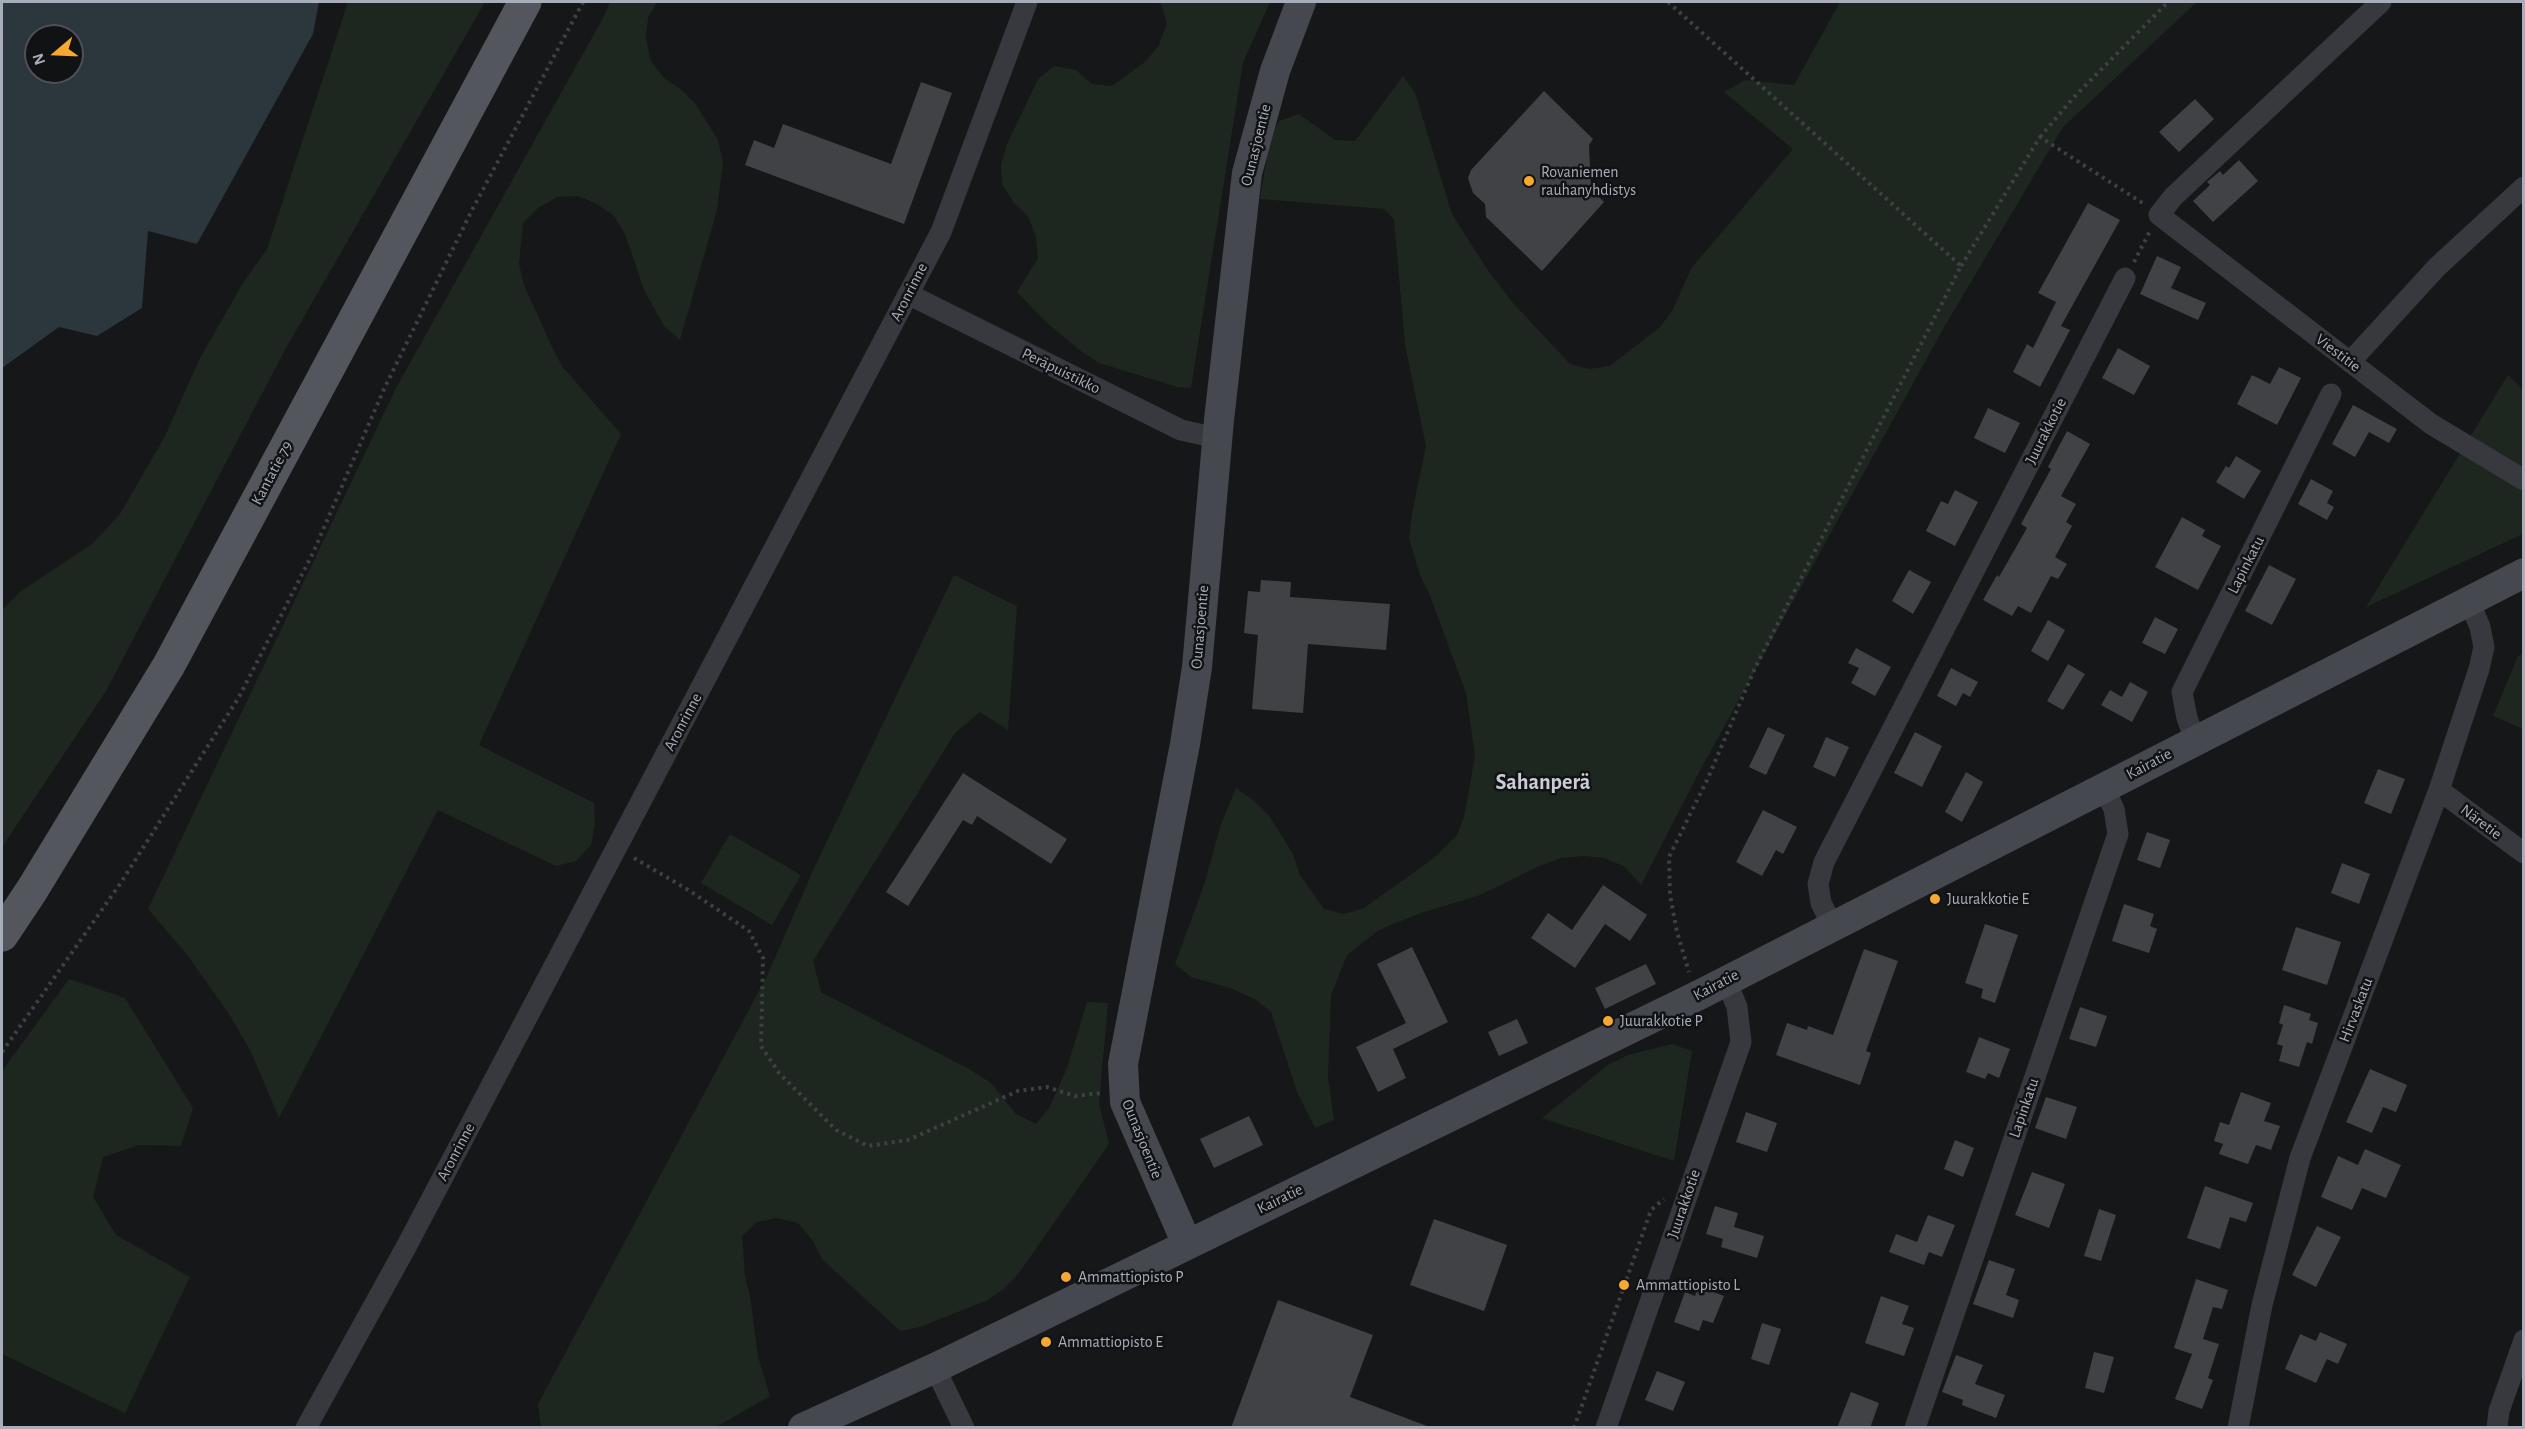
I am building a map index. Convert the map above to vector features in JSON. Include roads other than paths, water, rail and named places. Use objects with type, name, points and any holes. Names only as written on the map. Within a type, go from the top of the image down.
[{"type":"main road","name":"Kantatie 79","points":[[2,935],[32,890],[168,665],[525,2]]},
{"type":"main road","name":"Ounasjoentie","points":[[1187,1244],[1125,1102],[1123,1064],[1187,733],[1197,667],[1217,438],[1247,173],[1275,71],[1301,2]]},
{"type":"main road","name":"Kairatie","points":[[803,1428],[935,1368],[1699,994],[2523,573]]},
{"type":"street","name":"Aronrinne","points":[[306,1428],[405,1249],[941,232],[1027,2]]},
{"type":"street","name":"Viestitie","points":[[2381,2],[2173,197],[2159,214],[2431,424],[2523,480]]},
{"type":"street","points":[[2350,362],[2437,267],[2523,187]]},
{"type":"street","name":"Juurakkotie","points":[[1832,925],[1821,903],[1818,884],[1824,862],[2125,278]]},
{"type":"street","name":"Peräpuistikko","points":[[908,294],[1181,430],[1217,438]]},
{"type":"street","name":"Lapinkatu","points":[[2195,740],[2187,718],[2182,692],[2331,394]]},
{"type":"street","name":"Hirvaskatu","points":[[2238,1428],[2262,1305],[2300,1158],[2439,790],[2484,647],[2480,627],[2469,601]]},
{"type":"street","name":"Lapinkatu","points":[[1915,1428],[2118,834],[2114,809],[2104,788]]},
{"type":"street","name":"Näretie","points":[[2439,790],[2523,854]]},
{"type":"street","name":"Juurakkotie","points":[[1606,1428],[1741,1042],[1737,1007],[1726,980]]},
{"type":"street","points":[[2497,1428],[2499,1411],[2523,1340]]},
{"type":"street","points":[[935,1368],[964,1428]]},
{"type":"place","name":"Rovaniemen rauhanyhdistys","points":[[1529,181]]},
{"type":"place","name":"Juurakkotie E","points":[[1935,899]]},
{"type":"place","name":"Juurakkotie P","points":[[1608,1021]]},
{"type":"place","name":"Ammattiopisto P","points":[[1066,1277]]},
{"type":"place","name":"Ammattiopisto L","points":[[1624,1285]]},
{"type":"place","name":"Ammattiopisto E","points":[[1046,1342]]},
{"type":"district","name":"Sahanperä","points":[[1543,782]]}]
